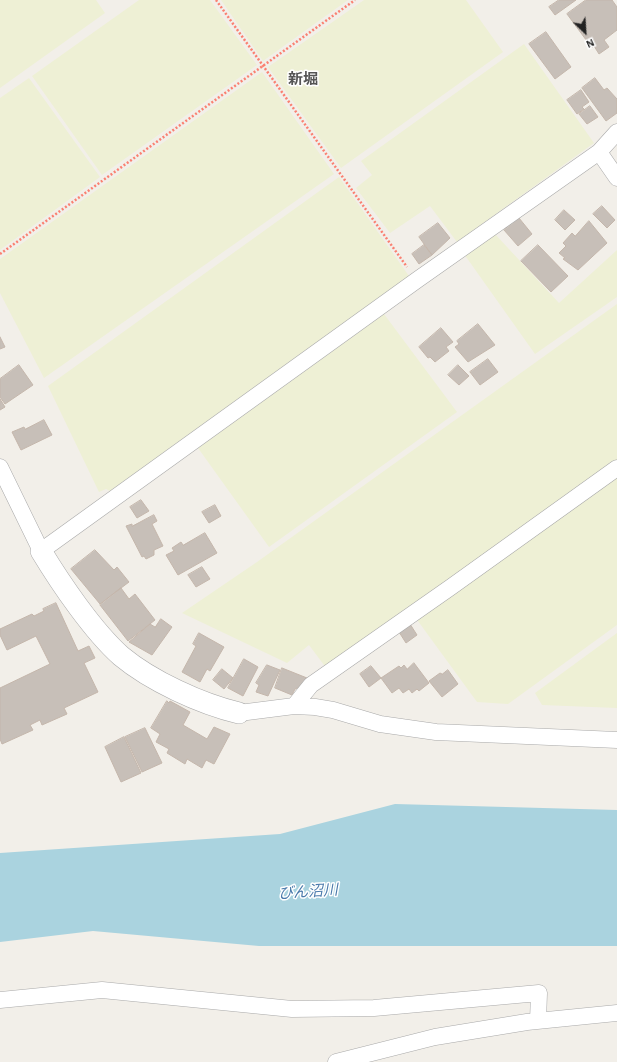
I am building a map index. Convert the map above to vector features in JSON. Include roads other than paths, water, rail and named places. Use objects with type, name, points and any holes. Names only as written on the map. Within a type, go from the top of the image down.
[{"type":"street","points":[[41,551],[417,280],[599,152],[617,132]]},
{"type":"street","points":[[599,152],[617,178]]},
{"type":"street","points":[[0,468],[41,551],[80,608],[111,646],[141,670],[162,682],[207,703],[239,713],[294,706],[333,710],[380,724],[436,732],[617,740]]},
{"type":"street","points":[[294,706],[311,685],[438,597],[617,468]]},
{"type":"street","points":[[0,1000],[102,990],[292,1010],[374,1008],[539,993],[538,1021]]},
{"type":"street","points":[[336,1062],[435,1037],[538,1021],[617,1013]]},
{"type":"water","name":"びん沼川","points":[[395,804],[617,810],[617,946],[259,946],[93,931],[0,942],[0,853],[280,834]]},
{"type":"district","name":"新堀","points":[[303,79]]}]
